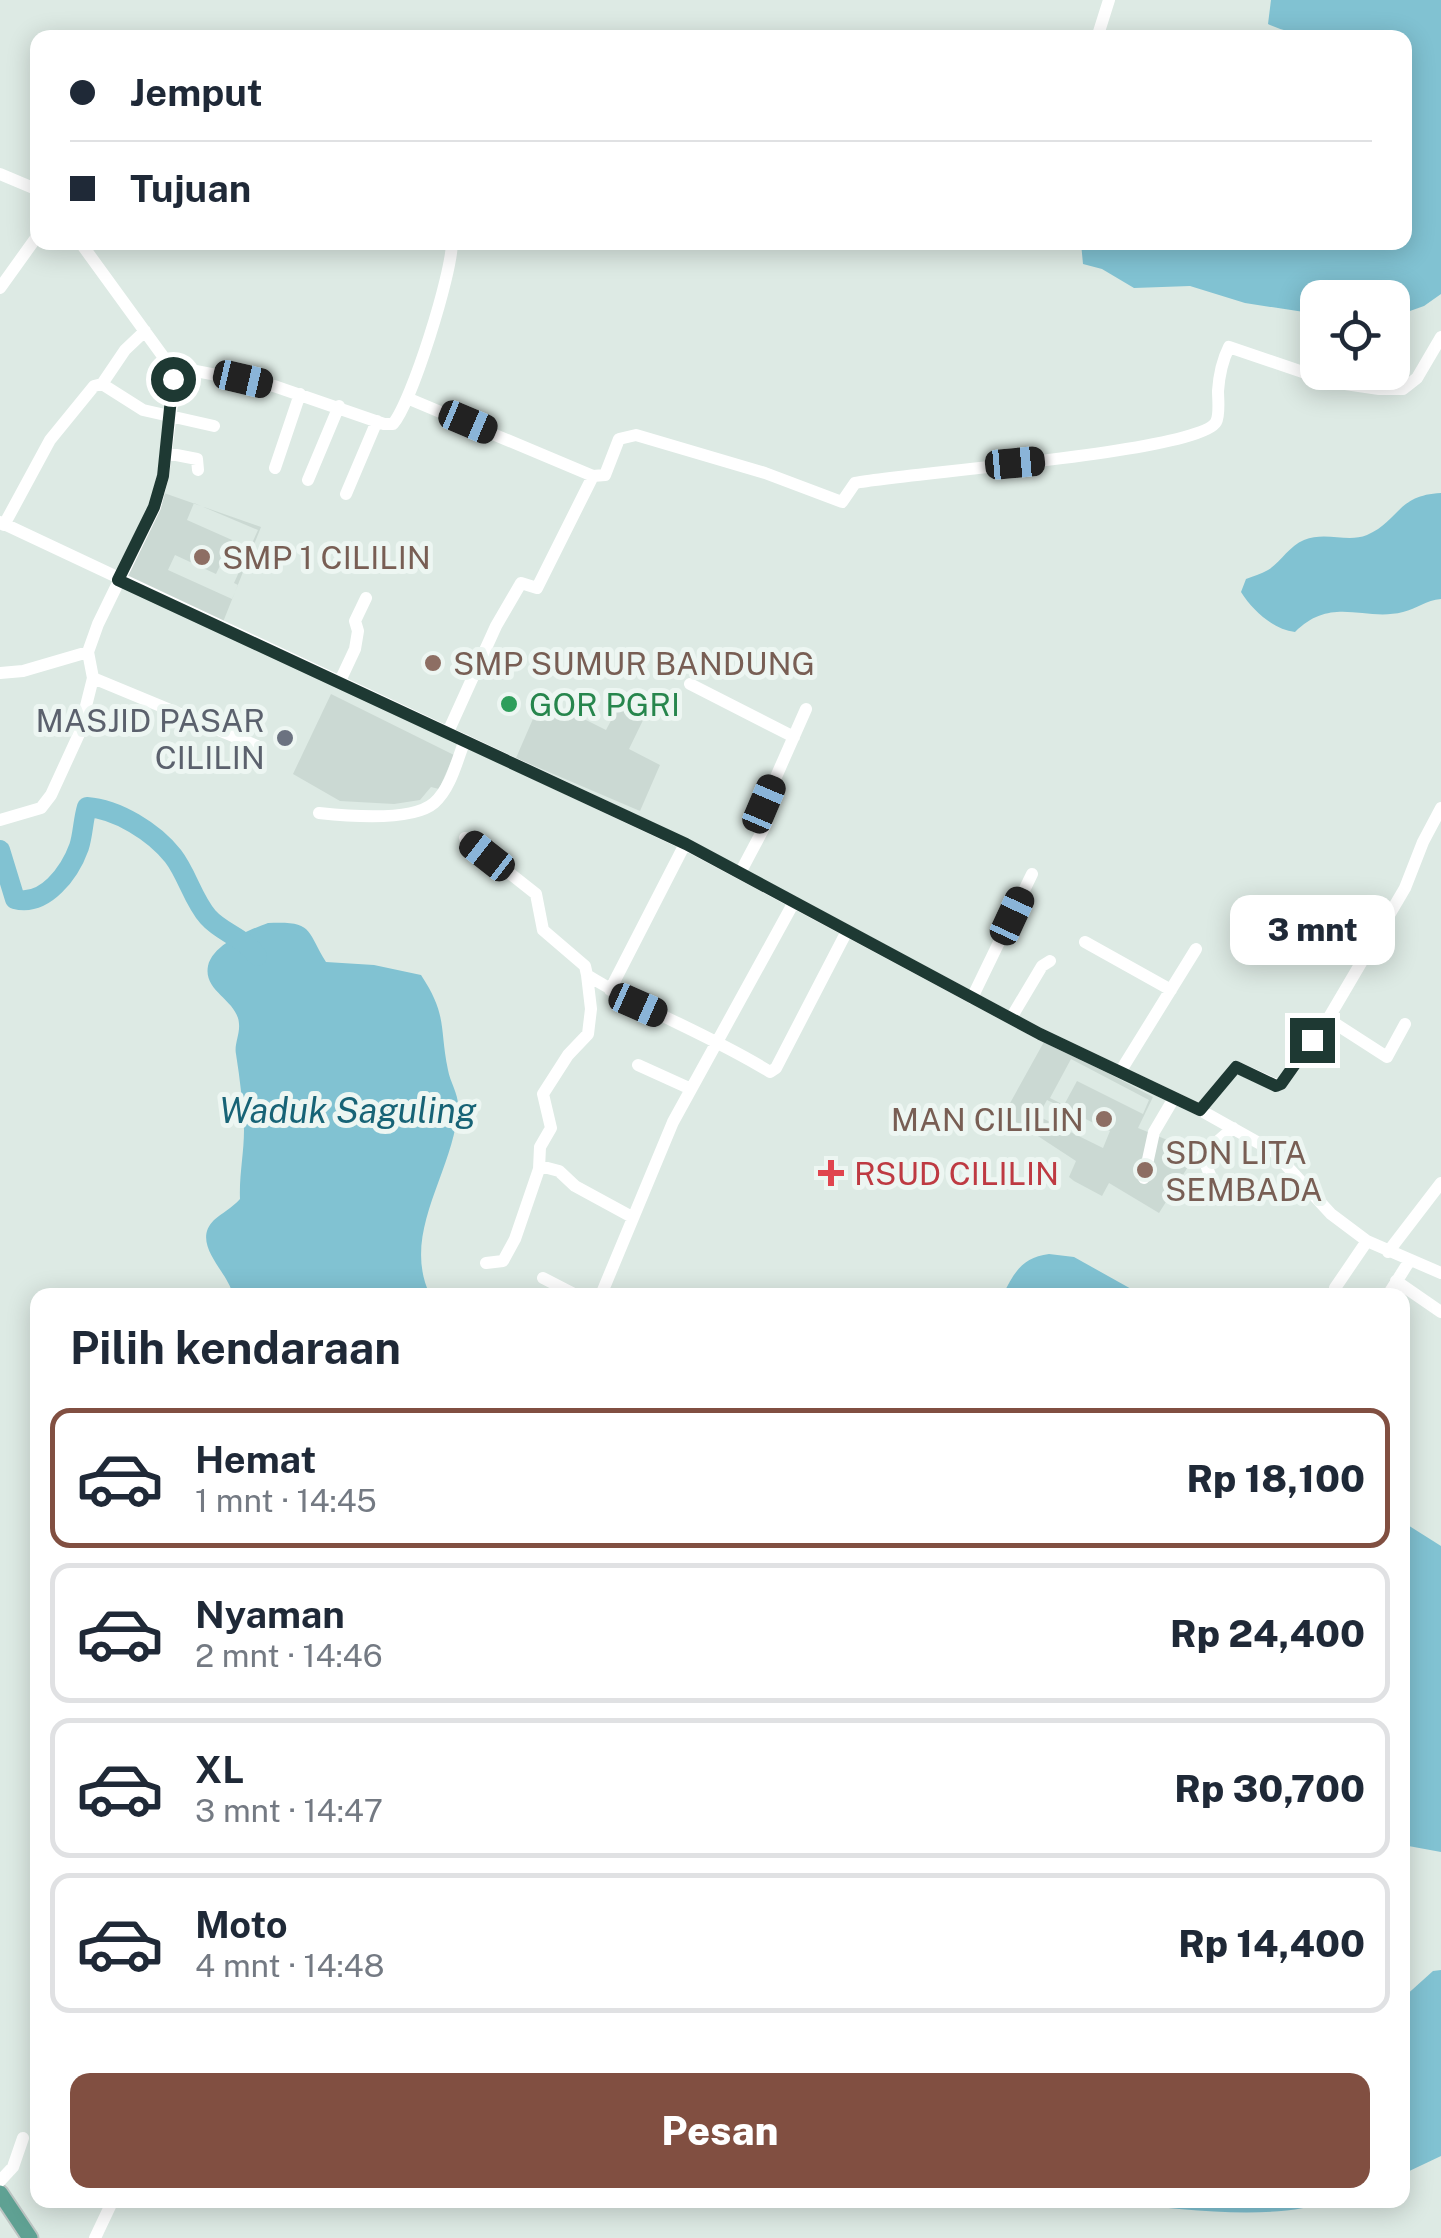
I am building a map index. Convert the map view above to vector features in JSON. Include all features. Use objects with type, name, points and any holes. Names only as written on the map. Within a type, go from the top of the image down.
[{"type":"main road","points":[[0,2193],[30,2238]]},
{"type":"street","points":[[1099,30],[1109,0]]},
{"type":"street","points":[[0,174],[30,187]]},
{"type":"street","points":[[0,288],[30,246]]},
{"type":"street","points":[[0,820],[41,808],[79,734],[93,678],[88,652],[154,507],[166,452],[173,379],[170,366],[86,250]]},
{"type":"street","points":[[170,366],[300,394],[388,425],[396,422],[438,308],[451,250]]},
{"type":"street","points":[[145,331],[50,440],[2,523],[686,844],[972,998],[1200,1110],[1273,1152],[1331,1214],[1368,1241],[1441,1273]]},
{"type":"street","points":[[407,398],[593,476],[605,474],[617,441],[636,435],[765,473],[842,502],[855,482],[1069,458],[1169,442],[1213,426],[1217,419],[1218,384],[1229,347],[1332,382],[1403,388],[1417,378],[1441,337]]},
{"type":"street","points":[[102,384],[132,405],[214,426]]},
{"type":"street","points":[[275,468],[300,394]]},
{"type":"street","points":[[308,480],[339,406]]},
{"type":"street","points":[[346,494],[378,422]]},
{"type":"street","points":[[166,452],[197,459],[198,470]]},
{"type":"street","points":[[448,732],[520,583],[537,588],[593,476]]},
{"type":"street","points":[[340,681],[355,649],[355,621],[366,598]]},
{"type":"street","points":[[0,673],[24,671],[88,652]]},
{"type":"street","points":[[93,678],[257,746]]},
{"type":"street","points":[[690,684],[794,737]]},
{"type":"street","points":[[740,873],[767,822],[764,804],[806,709]]},
{"type":"street","points":[[319,812],[376,816],[432,806],[444,790],[465,740]]},
{"type":"street","points":[[1200,1110],[1236,1067],[1276,1086],[1281,1084],[1328,1018],[1404,888],[1441,808]]},
{"type":"street","points":[[465,838],[536,894],[542,928],[585,966],[591,1009],[588,1034],[568,1055],[543,1094],[551,1128],[540,1147],[540,1166],[516,1239],[498,1264],[486,1263]]},
{"type":"street","points":[[610,990],[686,844]]},
{"type":"street","points":[[972,998],[1032,874]]},
{"type":"street","points":[[604,1288],[673,1122],[794,902]]},
{"type":"street","points":[[587,975],[773,1072],[848,931]]},
{"type":"street","points":[[1085,942],[1171,990]]},
{"type":"street","points":[[1120,1072],[1196,949]]},
{"type":"street","points":[[1011,1018],[1042,966],[1050,961]]},
{"type":"street","points":[[1328,1018],[1387,1057],[1405,1024]]},
{"type":"street","points":[[638,1065],[691,1089]]},
{"type":"street","points":[[1144,1178],[1154,1132],[1174,1098]]},
{"type":"street","points":[[1220,1200],[1202,1155],[1232,1128]]},
{"type":"street","points":[[540,1166],[559,1171],[580,1189],[632,1217]]},
{"type":"street","points":[[1388,1252],[1441,1183]]},
{"type":"street","points":[[1335,1288],[1368,1241]]},
{"type":"street","points":[[1392,1288],[1410,1260]]},
{"type":"street","points":[[543,1278],[562,1288]]},
{"type":"street","points":[[1396,1281],[1406,1288]]},
{"type":"street","points":[[1410,1291],[1441,1312]]},
{"type":"street","points":[[0,2181],[13,2167],[23,2138]]},
{"type":"street","points":[[95,2238],[109,2208]]},
{"type":"shaded area","name":"SMP 1 CILILIN","points":[[164,493],[194,503],[187,520],[232,540],[216,574],[175,555],[168,570],[232,599],[235,592],[223,622],[123,576]]},
{"type":"shaded area","points":[[201,506],[261,527],[238,585],[234,583],[258,530]]},
{"type":"shaded area","points":[[331,694],[454,755],[439,789],[431,787],[420,800],[394,804],[340,801],[293,774]]},
{"type":"shaded area","points":[[542,698],[606,730],[622,700],[646,714],[629,749],[660,765],[640,811],[516,758]]},
{"type":"shaded area","points":[[1045,1040],[1153,1097],[1138,1128],[1177,1144],[1172,1150],[1191,1162],[1159,1213],[1109,1183],[1102,1196],[1074,1181],[1069,1177],[1076,1161],[1004,1114]],"holes":[[[1071,1059],[1149,1100],[1143,1114],[1077,1081],[1064,1105],[1050,1098]],[[1047,1100],[1110,1131],[1103,1148],[1038,1116]]]},
{"type":"water","points":[[1271,0],[1441,0],[1441,294],[1424,306],[1410,311],[1410,280],[1300,280],[1300,311],[1245,303],[1190,286],[1134,288],[1102,269],[1083,264],[1082,250],[1412,250],[1412,30],[1284,30],[1268,24]]},
{"type":"water","points":[[1441,493],[1441,599],[1389,614],[1335,612],[1309,621],[1295,632],[1264,618],[1241,592],[1246,579],[1268,570],[1304,540],[1367,535],[1415,498]]},
{"type":"water","name":"Waduk Saguling","points":[[268,923],[301,926],[311,935],[326,962],[374,965],[421,975],[435,1001],[458,1107],[455,1131],[421,1248],[428,1288],[231,1288],[213,1258],[206,1238],[208,1229],[240,1199],[244,1130],[236,1051],[237,1016],[211,983],[208,966],[217,951]]},
{"type":"water","points":[[1049,1254],[1074,1257],[1129,1288],[1006,1288],[1020,1267],[1032,1258]]},
{"type":"water","points":[[1410,1526],[1441,1546],[1441,1852],[1410,1846]]},
{"type":"water","points":[[1441,1970],[1441,2156],[1410,2171],[1410,1992],[1433,1971]]},
{"type":"water","points":[[1165,2208],[1302,2208],[1255,2212]]},
{"type":"waterway","points":[[0,850],[15,899],[36,898],[55,885],[69,867],[79,847],[87,807],[122,817],[165,847],[208,917],[257,956]]},
{"type":"place","name":"SMP 1 CILILIN","points":[[202,557]]},
{"type":"place","name":"SMP SUMUR BANDUNG","points":[[433,663]]},
{"type":"place","name":"GOR PGRI","points":[[509,704]]},
{"type":"place","name":"MASJID PASAR CILILIN","points":[[285,738]]},
{"type":"place","name":"MAN CILILIN","points":[[1104,1119]]},
{"type":"place","name":"SDN LITA SEMBADA","points":[[1145,1170]]},
{"type":"place","name":"RSUD CILILIN","points":[[831,1173]]},
{"type":"route","points":[[173,379],[163,476],[154,507],[118,580],[686,844],[1040,1034],[1200,1110],[1236,1067],[1278,1086],[1312,1040]]}]
